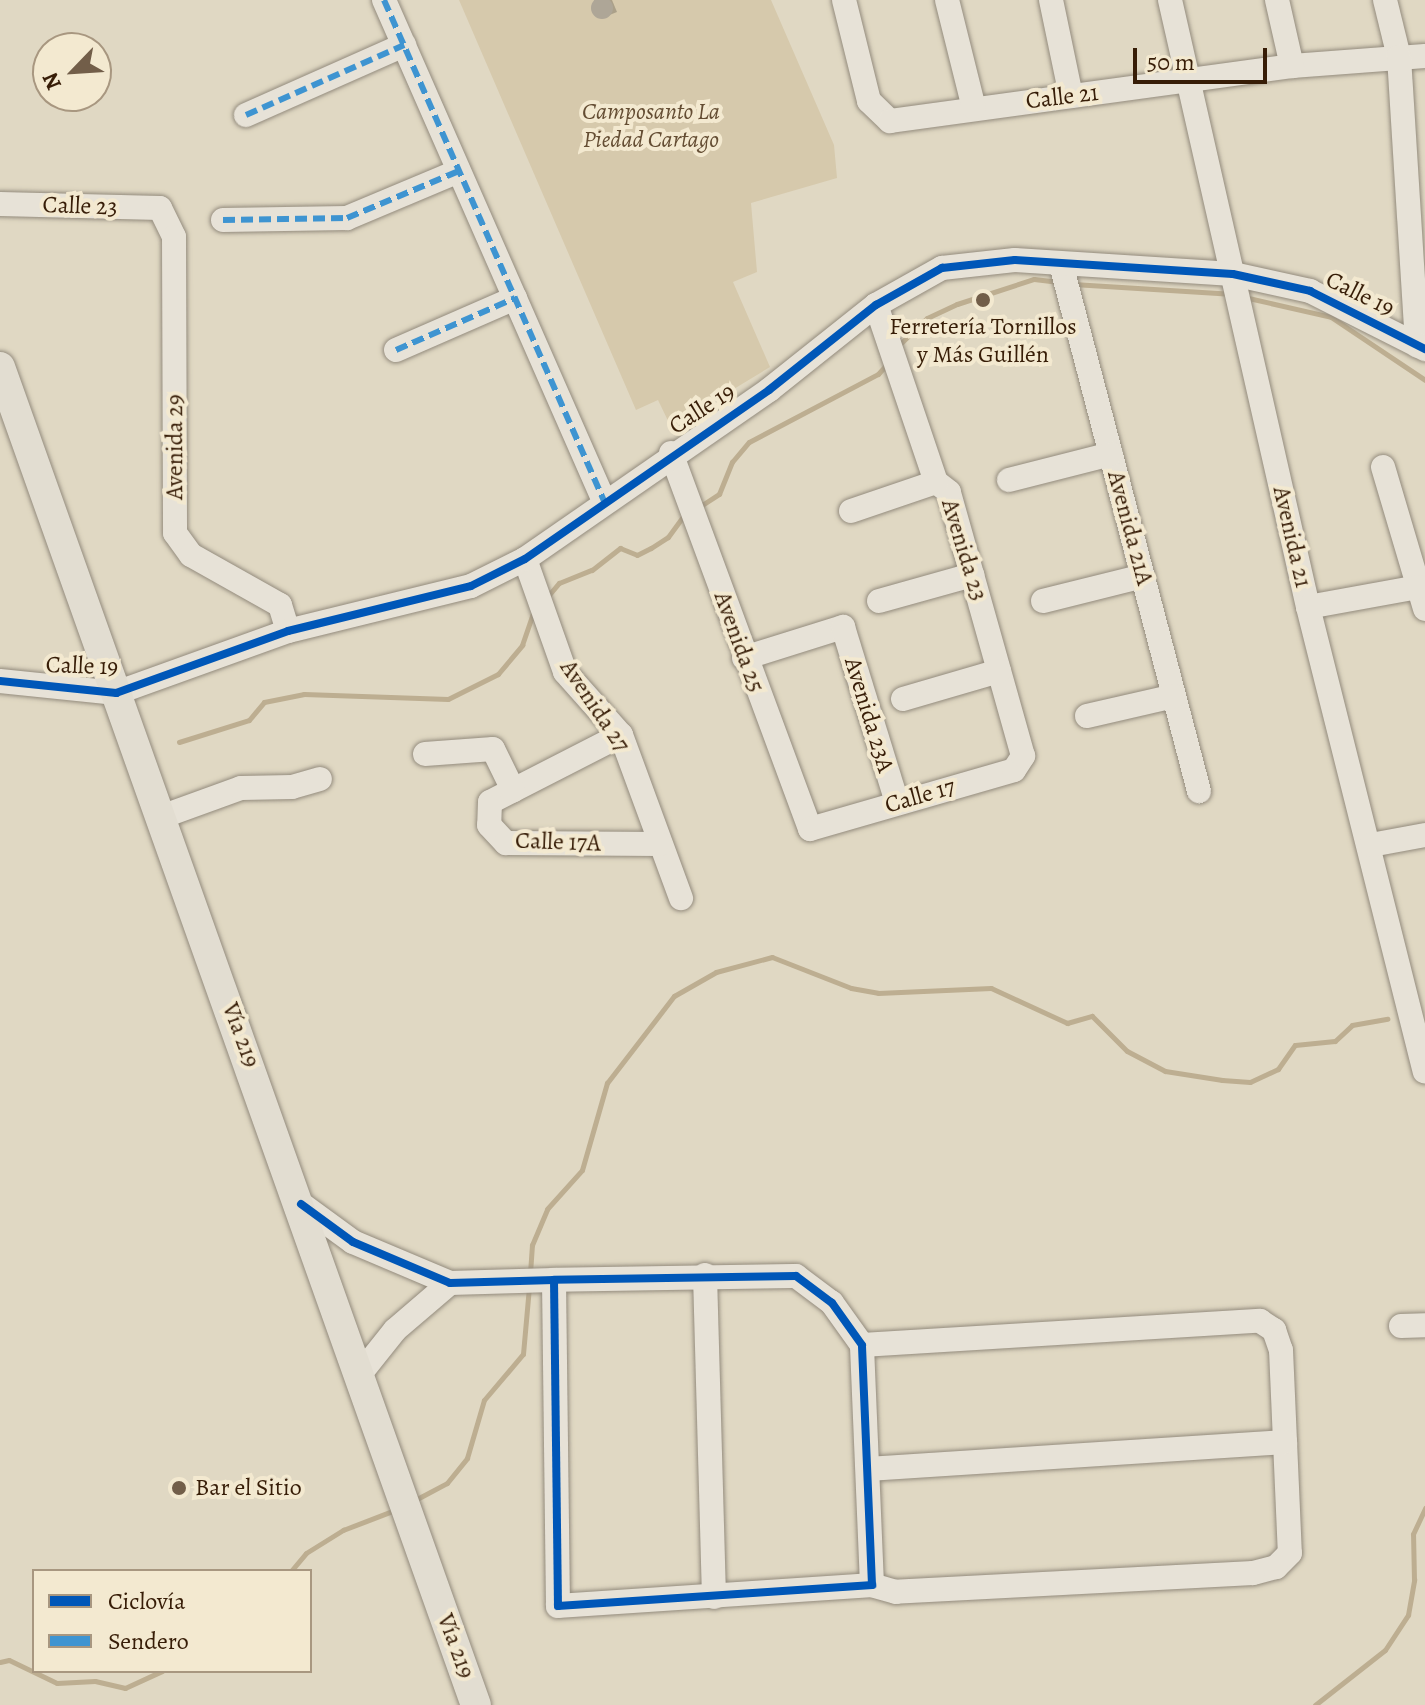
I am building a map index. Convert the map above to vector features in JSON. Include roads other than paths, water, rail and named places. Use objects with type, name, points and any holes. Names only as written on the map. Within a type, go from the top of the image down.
[{"type":"main road","name":"Vía 219","points":[[0,367],[301,1204],[476,1705]]},
{"type":"street","points":[[384,0],[604,501]]},
{"type":"street","name":"Calle 21","points":[[844,0],[869,101],[890,121],[1292,66],[1425,56]]},
{"type":"street","points":[[947,0],[974,108]]},
{"type":"street","points":[[1051,0],[1071,96]]},
{"type":"street","name":"Avenida 21","points":[[1170,0],[1308,607],[1421,1038],[1425,1072]]},
{"type":"street","points":[[1277,0],[1292,66]]},
{"type":"street","points":[[1385,0],[1399,57],[1421,347]]},
{"type":"street","points":[[246,115],[404,45]]},
{"type":"street","points":[[223,220],[347,218],[459,171]]},
{"type":"street","name":"Calle 23","points":[[0,204],[160,208]]},
{"type":"street","name":"Avenida 29","points":[[160,208],[174,237],[175,533],[191,555],[280,605],[288,631]]},
{"type":"street","name":"Calle 19","points":[[0,681],[116,693],[288,631],[471,586],[525,559],[671,453],[769,390],[876,305],[942,268],[1015,260],[1233,274],[1310,291],[1421,347]]},
{"type":"street","name":"Avenida 21A","points":[[1061,264],[1199,791]]},
{"type":"street","points":[[396,350],[515,298]]},
{"type":"street","name":"Avenida 23","points":[[876,305],[936,482],[949,492],[1023,756]]},
{"type":"street","name":"Avenida 25","points":[[671,453],[744,658],[810,829]]},
{"type":"street","points":[[1009,480],[1111,454]]},
{"type":"street","points":[[1308,607],[1422,598],[1383,467]]},
{"type":"street","points":[[851,511],[936,482]]},
{"type":"street","name":"Avenida 27","points":[[525,559],[565,672],[621,735],[656,819],[660,844],[681,898]]},
{"type":"street","points":[[879,601],[972,575]]},
{"type":"street","points":[[1043,601],[1143,576]]},
{"type":"street","name":"Avenida 23A","points":[[744,658],[843,627],[897,803]]},
{"type":"street","points":[[903,699],[999,671]]},
{"type":"street","points":[[1087,716],[1174,696]]},
{"type":"street","name":"Calle 17A","points":[[621,735],[490,802],[489,825],[506,843],[660,844]]},
{"type":"street","points":[[425,754],[493,749],[513,790]]},
{"type":"street","name":"Calle 17","points":[[810,829],[1014,770],[1023,756]]},
{"type":"street","points":[[161,817],[241,788],[292,787],[320,779]]},
{"type":"street","points":[[1371,845],[1425,835]]},
{"type":"street","points":[[301,1204],[353,1242],[450,1283],[705,1275],[796,1276],[832,1303],[862,1345],[872,1585]]},
{"type":"street","points":[[705,1275],[714,1597]]},
{"type":"street","points":[[554,1280],[558,1606],[872,1585],[896,1592],[1276,1567],[1290,1553],[1281,1350],[1274,1330],[1260,1321],[862,1345]]},
{"type":"street","points":[[360,1374],[395,1330],[450,1283]]},
{"type":"street","points":[[868,1469],[1285,1442]]},
{"type":"waterway","points":[[900,344],[927,318],[957,304],[1034,279],[1059,282]]},
{"type":"waterway","points":[[1073,284],[1230,294]]},
{"type":"waterway","points":[[1244,297],[1331,317],[1425,380]]},
{"type":"waterway","points":[[699,507],[719,494],[732,462],[749,442],[878,374],[888,363]]},
{"type":"waterway","points":[[548,596],[559,583],[592,570],[620,548],[637,555],[651,548],[668,537],[686,512]]},
{"type":"waterway","points":[[179,742],[249,720],[264,702],[304,694],[448,699],[498,674],[522,645],[533,613]]},
{"type":"waterway","points":[[530,1273],[532,1245],[547,1209],[582,1170],[607,1083],[674,996],[716,972],[772,957],[851,988],[878,993],[991,988],[1067,1023],[1092,1016],[1127,1051],[1165,1071],[1250,1082],[1278,1069],[1295,1045],[1335,1041],[1352,1025],[1387,1019]]},
{"type":"waterway","points":[[415,1500],[447,1483],[467,1458],[484,1400],[523,1354],[529,1287]]},
{"type":"waterway","points":[[1315,1705],[1385,1650],[1408,1615],[1414,1580],[1413,1534],[1425,1508]]},
{"type":"waterway","points":[[293,1569],[306,1553],[343,1530],[395,1510]]},
{"type":"waterway","points":[[0,1662],[9,1660],[32,1671]]},
{"type":"waterway","points":[[36,1673],[57,1683],[95,1681],[125,1688],[158,1673]]},
{"type":"place","name":"Ferretería Tornillos y Más Guillén","points":[[983,300]]},
{"type":"place","name":"Bar el Sitio","points":[[179,1488]]},
{"type":"park label","name":"Camposanto La Piedad Cartago","points":[[651,126]]}]
